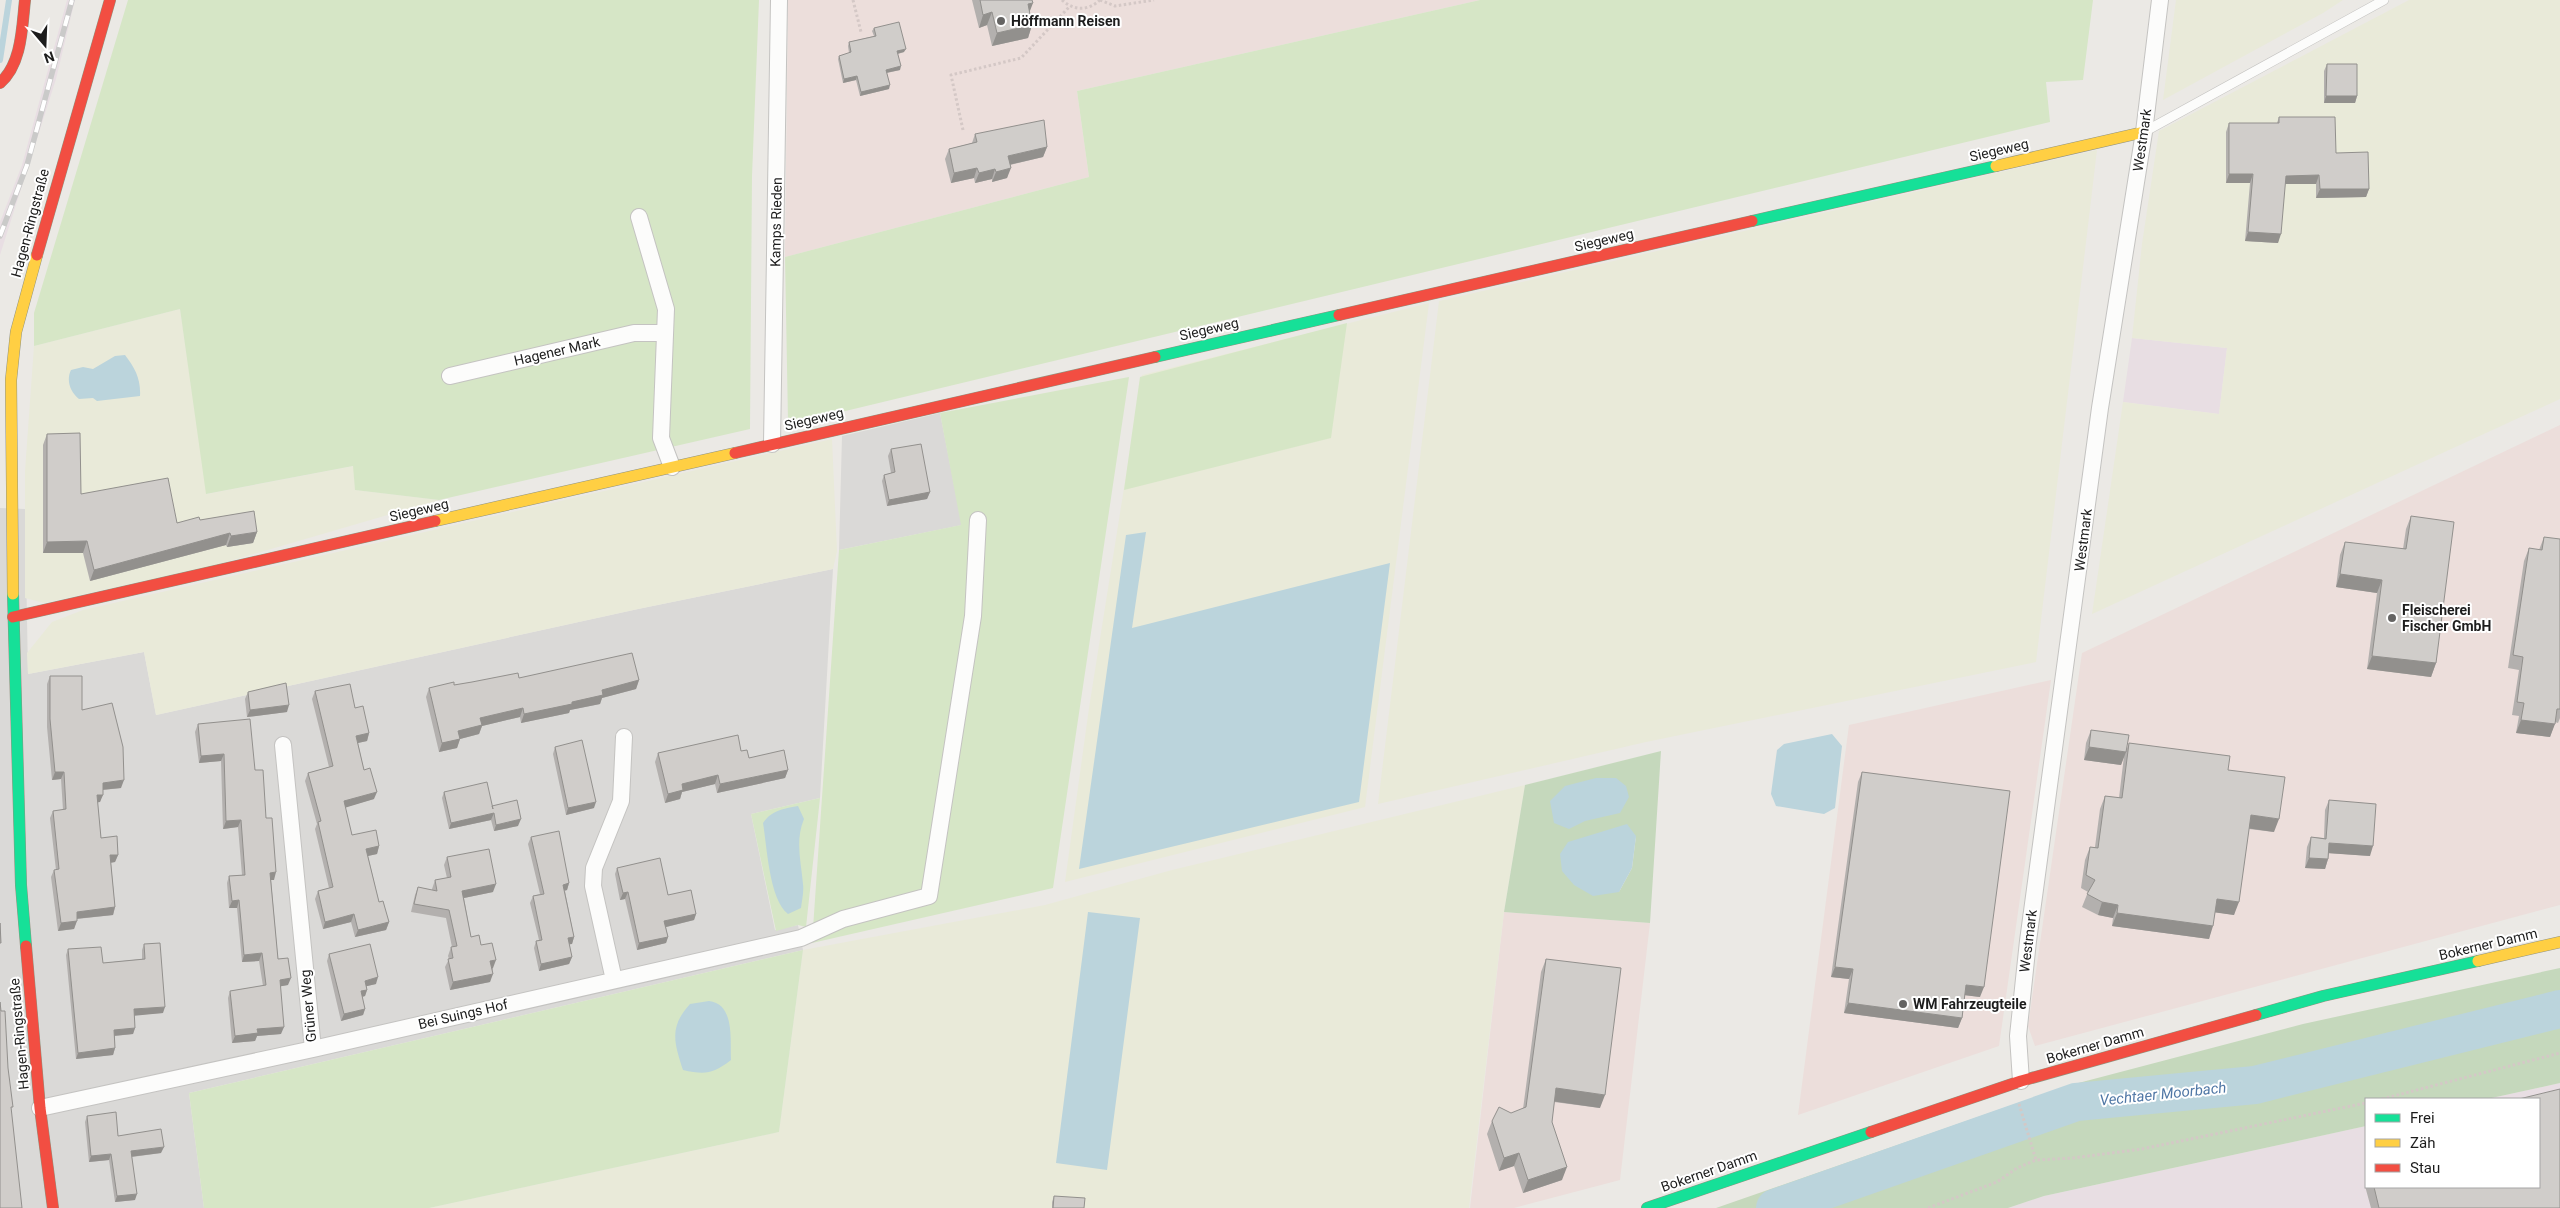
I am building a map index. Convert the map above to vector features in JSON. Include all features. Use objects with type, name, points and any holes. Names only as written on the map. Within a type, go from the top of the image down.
[{"type":"street","points":[[0,83],[6,80],[16,56],[25,0]]},
{"type":"street","name":"Hagen-Ringstraße","points":[[52,1208],[40,1108],[21,885],[14,618],[11,380],[16,332],[57,180],[110,0]]},
{"type":"street","name":"Kamps Rieden","points":[[772,444],[779,0]]},
{"type":"street","name":"Westmark","points":[[2020,1082],[2018,1036],[2029,931],[2100,408],[2144,132],[2160,0]]},
{"type":"street","name":"Siegeweg","points":[[14,618],[2144,132]]},
{"type":"street","points":[[639,217],[666,310],[661,438],[672,467]]},
{"type":"street","name":"Hagener Mark","points":[[450,376],[634,333],[666,333]]},
{"type":"street","name":"Bei Suings Hof","points":[[313,1049],[801,938],[843,919],[929,896],[973,616],[978,520]]},
{"type":"street","points":[[614,980],[593,886],[594,868],[621,801],[624,737]]},
{"type":"street","name":"Grüner Weg","points":[[40,1108],[313,1049],[283,745]]},
{"type":"street","name":"Bokerner Damm","points":[[1647,1208],[2020,1082],[2323,996],[2560,942]]},
{"type":"lane","name":"Siegeweg","points":[[2144,132],[2384,0]]},
{"type":"path","points":[[853,0],[861,32]]},
{"type":"path","points":[[1062,0],[1070,6],[1086,8],[1100,0],[1115,6],[1154,0]]},
{"type":"path","points":[[963,130],[951,75],[1021,58],[1070,6]]},
{"type":"path","points":[[2386,1098],[2560,1054]]},
{"type":"path","points":[[2018,1102],[2036,1160]]},
{"type":"path","points":[[1928,1208],[1997,1182],[2016,1168],[2036,1160],[2073,1158],[2142,1149],[2365,1103]]},
{"type":"shaded area","points":[[67,0],[75,0],[56,79],[0,255],[0,222],[22,165]]},
{"type":"shaded area","points":[[788,0],[1480,0],[1077,91],[1089,177],[785,257]]},
{"type":"shaded area","points":[[2132,338],[2227,348],[2219,414],[2123,402]]},
{"type":"shaded area","points":[[940,413],[962,525],[839,550],[842,436]]},
{"type":"shaded area","points":[[2560,425],[2560,905],[2035,1046],[2028,1026],[2082,653]]},
{"type":"shaded area","points":[[0,508],[25,509],[28,674],[144,652],[156,715],[638,609],[833,569],[820,798],[751,814],[775,930],[798,925],[803,950],[189,1093],[204,1208],[0,1208]]},
{"type":"shaded area","points":[[2051,680],[1999,1046],[1798,1115],[1849,725]]},
{"type":"shaded area","points":[[1504,912],[1650,923],[1620,1180],[1514,1208],[1470,1208]]},
{"type":"shaded area","points":[[2560,1083],[2560,1208],[2008,1208],[2044,1196],[2365,1126],[2365,1188],[2540,1188],[2540,1098],[2492,1098]]},
{"type":"green space","points":[[128,0],[759,0],[752,176],[750,429],[439,500],[355,490],[353,466],[206,494],[180,309],[34,346],[34,313]]},
{"type":"green space","points":[[1480,0],[2093,0],[2083,80],[2046,82],[2050,122],[833,414],[788,421],[785,257],[1089,177],[1077,91]]},
{"type":"green space","points":[[2176,0],[2343,0],[2323,13],[2163,100]]},
{"type":"green space","points":[[2409,0],[2560,0],[2560,399],[2092,614],[2123,402],[2219,414],[2227,348],[2132,338],[2142,244],[2159,131]]},
{"type":"green space","points":[[2097,150],[2036,662],[1646,742],[1378,804],[1439,301]]},
{"type":"green space","points":[[1429,303],[1365,807],[1065,882],[1089,708],[1142,375]]},
{"type":"green space","points":[[180,309],[207,494],[354,466],[355,490],[439,500],[216,565],[44,603],[25,598],[25,471],[34,346]]},
{"type":"green space","points":[[1347,323],[1331,438],[1124,490],[1140,377]]},
{"type":"green space","points":[[1129,377],[1053,888],[812,943],[839,550],[961,525],[940,413]]},
{"type":"green space","points":[[832,439],[837,551],[833,569],[638,609],[156,715],[144,652],[28,674],[27,653],[52,622],[83,610]]},
{"type":"green space","points":[[1661,751],[1650,923],[1504,912],[1525,785]],"holes":[[[1636,836],[1632,868],[1619,892]]]},
{"type":"green space","points":[[1525,785],[1504,912],[1469,1208],[429,1208],[779,1132],[803,950],[1045,905],[1172,870]]},
{"type":"green space","points":[[820,798],[806,927],[798,925],[776,931],[751,814]]},
{"type":"green space","points":[[803,950],[779,1132],[429,1208],[204,1208],[189,1093]]},
{"type":"green space","points":[[2560,968],[2560,1083],[2492,1098],[2365,1098],[2365,1126],[2044,1196],[2008,1208],[1716,1208],[2067,1086],[2303,1024]]},
{"type":"water","points":[[125,355],[137,374],[140,396],[97,401],[93,398],[79,399],[73,393],[69,382],[71,370],[83,367],[93,369],[115,356]]},
{"type":"water","points":[[1146,532],[1132,628],[1390,563],[1359,802],[1079,869],[1126,535]]},
{"type":"water","points":[[1832,734],[1842,746],[1835,808],[1824,814],[1776,806],[1771,794],[1777,750],[1784,744]]},
{"type":"water","points":[[1596,778],[1616,778],[1626,786],[1629,797],[1620,813],[1585,821],[1569,829],[1554,823],[1550,801],[1565,786]]},
{"type":"water","points":[[798,806],[804,819],[799,843],[803,893],[801,908],[788,914],[782,907],[773,885],[763,823],[774,813]]},
{"type":"water","points":[[1627,824],[1636,836],[1632,868],[1619,892],[1593,896],[1574,885],[1562,871],[1560,854],[1568,842]]},
{"type":"water","points":[[1088,912],[1140,918],[1107,1170],[1056,1163]]},
{"type":"water","points":[[709,1001],[723,1009],[727,1016],[731,1060],[714,1071],[697,1073],[683,1070],[677,1051],[675,1035],[679,1020],[690,1004]]},
{"type":"building","points":[[980,0],[1032,0],[1033,3],[1028,4],[1032,25],[997,33],[992,12],[983,15]]},
{"type":"building","points":[[899,22],[906,49],[897,51],[901,66],[886,70],[890,85],[861,92],[857,76],[844,79],[839,56],[851,52],[849,42],[876,36],[874,28]]},
{"type":"building","points":[[2327,64],[2357,64],[2357,96],[2326,96]]},
{"type":"building","points":[[2279,117],[2335,117],[2336,153],[2368,152],[2369,189],[2320,189],[2319,175],[2286,176],[2281,234],[2248,232],[2253,174],[2229,174],[2229,123],[2279,123]]},
{"type":"building","points":[[1044,120],[1047,147],[1008,156],[1011,168],[996,172],[995,169],[979,173],[977,168],[954,173],[949,149],[977,142],[975,134]]},
{"type":"building","points":[[80,433],[81,494],[168,478],[177,523],[199,517],[200,520],[254,511],[257,532],[231,536],[230,533],[94,570],[87,541],[47,542],[47,434]]},
{"type":"building","points":[[921,444],[930,492],[889,500],[884,475],[895,472],[891,449]]},
{"type":"building","points":[[2411,516],[2454,522],[2436,663],[2372,656],[2382,580],[2340,574],[2345,542],[2406,549]]},
{"type":"building","points":[[2544,537],[2560,539],[2560,709],[2557,709],[2555,724],[2521,720],[2524,703],[2517,702],[2523,657],[2513,655],[2529,548],[2542,550]]},
{"type":"building","points":[[632,653],[639,680],[602,690],[603,695],[572,702],[572,704],[524,714],[523,708],[480,718],[482,725],[458,731],[460,739],[442,743],[429,688],[454,682],[454,685],[518,673],[519,678]]},
{"type":"building","points":[[50,676],[82,676],[82,710],[112,703],[123,747],[124,780],[103,783],[103,795],[97,795],[101,838],[117,836],[118,855],[110,855],[115,907],[77,912],[77,921],[61,923],[54,870],[59,869],[53,811],[66,809],[64,772],[55,772],[50,719]]},
{"type":"building","points":[[286,683],[289,705],[250,710],[248,692]]},
{"type":"building","points":[[350,684],[355,708],[363,706],[369,733],[356,736],[364,770],[370,768],[377,792],[344,801],[352,835],[376,830],[379,846],[366,849],[379,902],[383,901],[389,922],[358,930],[354,914],[325,922],[318,891],[333,887],[318,822],[321,821],[308,773],[333,766],[315,691]]},
{"type":"building","points":[[250,719],[255,770],[263,770],[266,818],[272,818],[276,872],[270,873],[278,959],[288,958],[291,978],[280,980],[284,1027],[257,1029],[258,1033],[235,1036],[230,991],[266,985],[262,953],[244,955],[239,900],[232,901],[229,876],[245,875],[241,820],[226,821],[224,754],[201,756],[198,724]]},
{"type":"building","points":[[2091,730],[2129,735],[2126,752],[2089,747]]},
{"type":"building","points":[[738,735],[741,751],[747,750],[749,758],[784,750],[788,770],[720,784],[718,775],[682,784],[683,790],[668,794],[658,753]]},
{"type":"building","points":[[582,740],[596,802],[568,808],[555,747]]},
{"type":"building","points":[[2129,743],[2230,756],[2228,770],[2285,777],[2279,819],[2251,815],[2239,902],[2217,899],[2213,926],[2117,913],[2118,905],[2102,902],[2087,894],[2095,880],[2086,875],[2090,847],[2098,848],[2105,796],[2122,798]]},
{"type":"building","points":[[1862,772],[2010,791],[1984,987],[1966,985],[1962,1018],[1848,1003],[1853,969],[1835,967]]},
{"type":"building","points":[[487,782],[492,806],[517,800],[521,819],[496,825],[494,813],[451,823],[444,792]]},
{"type":"building","points":[[2329,800],[2376,804],[2373,846],[2329,843],[2328,859],[2309,858],[2311,837],[2326,839]]},
{"type":"building","points":[[559,831],[569,883],[563,885],[574,937],[568,938],[572,957],[541,964],[536,941],[542,940],[533,896],[544,894],[531,837]]},
{"type":"building","points":[[489,849],[496,884],[462,891],[471,937],[479,935],[481,945],[492,943],[496,960],[490,961],[493,974],[453,982],[448,959],[453,958],[451,947],[457,946],[449,910],[414,904],[418,887],[437,891],[435,880],[451,877],[447,857]]},
{"type":"building","points":[[660,858],[668,895],[691,890],[696,914],[664,921],[668,937],[639,943],[628,892],[623,893],[617,868]]},
{"type":"building","points":[[160,943],[165,1007],[134,1009],[135,1028],[114,1030],[115,1048],[78,1053],[68,949],[101,947],[103,963],[145,959],[144,944]]},
{"type":"building","points":[[370,944],[378,977],[365,981],[367,990],[361,991],[365,1009],[344,1014],[329,954]]},
{"type":"building","points":[[1546,959],[1621,968],[1605,1095],[1556,1088],[1552,1122],[1567,1167],[1528,1180],[1519,1153],[1504,1158],[1492,1121],[1499,1107],[1511,1113],[1526,1107]]},
{"type":"building","points":[[0,1002],[1,1011],[5,1011],[8,1068],[13,1107],[11,1107],[22,1208],[0,1208]]},
{"type":"building","points":[[2560,1089],[2560,1208],[2379,1208],[2374,1188],[2540,1188],[2540,1098],[2523,1098]]},
{"type":"building","points":[[116,1112],[118,1136],[161,1129],[164,1147],[131,1151],[137,1194],[117,1196],[111,1154],[91,1156],[87,1116]]},
{"type":"building","points":[[1054,1196],[1085,1198],[1084,1208],[1053,1208]]},
{"type":"waterway","points":[[0,60],[9,0]]},
{"type":"waterway","name":"Vechtaer Moorbach","points":[[1775,1208],[2076,1102],[2255,1085],[2560,1009]]},
{"type":"railway","points":[[0,236],[27,165],[72,0]]},
{"type":"traffic: fast","points":[[1752,221],[1996,166]]},
{"type":"traffic: fast","points":[[1155,357],[1339,315]]},
{"type":"traffic: fast","points":[[13,594],[21,885],[26,946]]},
{"type":"traffic: fast","points":[[2256,1015],[2323,996],[2478,961]]},
{"type":"traffic: fast","points":[[1647,1208],[1871,1132]]},
{"type":"traffic: slow","points":[[1996,166],[2144,132]]},
{"type":"traffic: slow","points":[[13,594],[11,380],[16,332],[37,255]]},
{"type":"traffic: slow","points":[[435,521],[735,453]]},
{"type":"traffic: slow","points":[[2478,961],[2560,942]]},
{"type":"traffic: jam","points":[[0,83],[13,66],[17,56],[22,33],[25,0]]},
{"type":"traffic: jam","points":[[37,255],[110,0]]},
{"type":"traffic: jam","points":[[1339,315],[1752,221]]},
{"type":"traffic: jam","points":[[735,453],[1155,357]]},
{"type":"traffic: jam","points":[[13,617],[435,521]]},
{"type":"traffic: jam","points":[[26,946],[40,1108],[53,1208]]},
{"type":"traffic: jam","points":[[1871,1132],[2021,1081],[2256,1015]]},
{"type":"place","name":"Höffmann Reisen","points":[[1001,21]]},
{"type":"place","name":"Fleischerei Fischer GmbH","points":[[2392,618]]},
{"type":"place","name":"WM Fahrzeugteile","points":[[1903,1004]]}]
